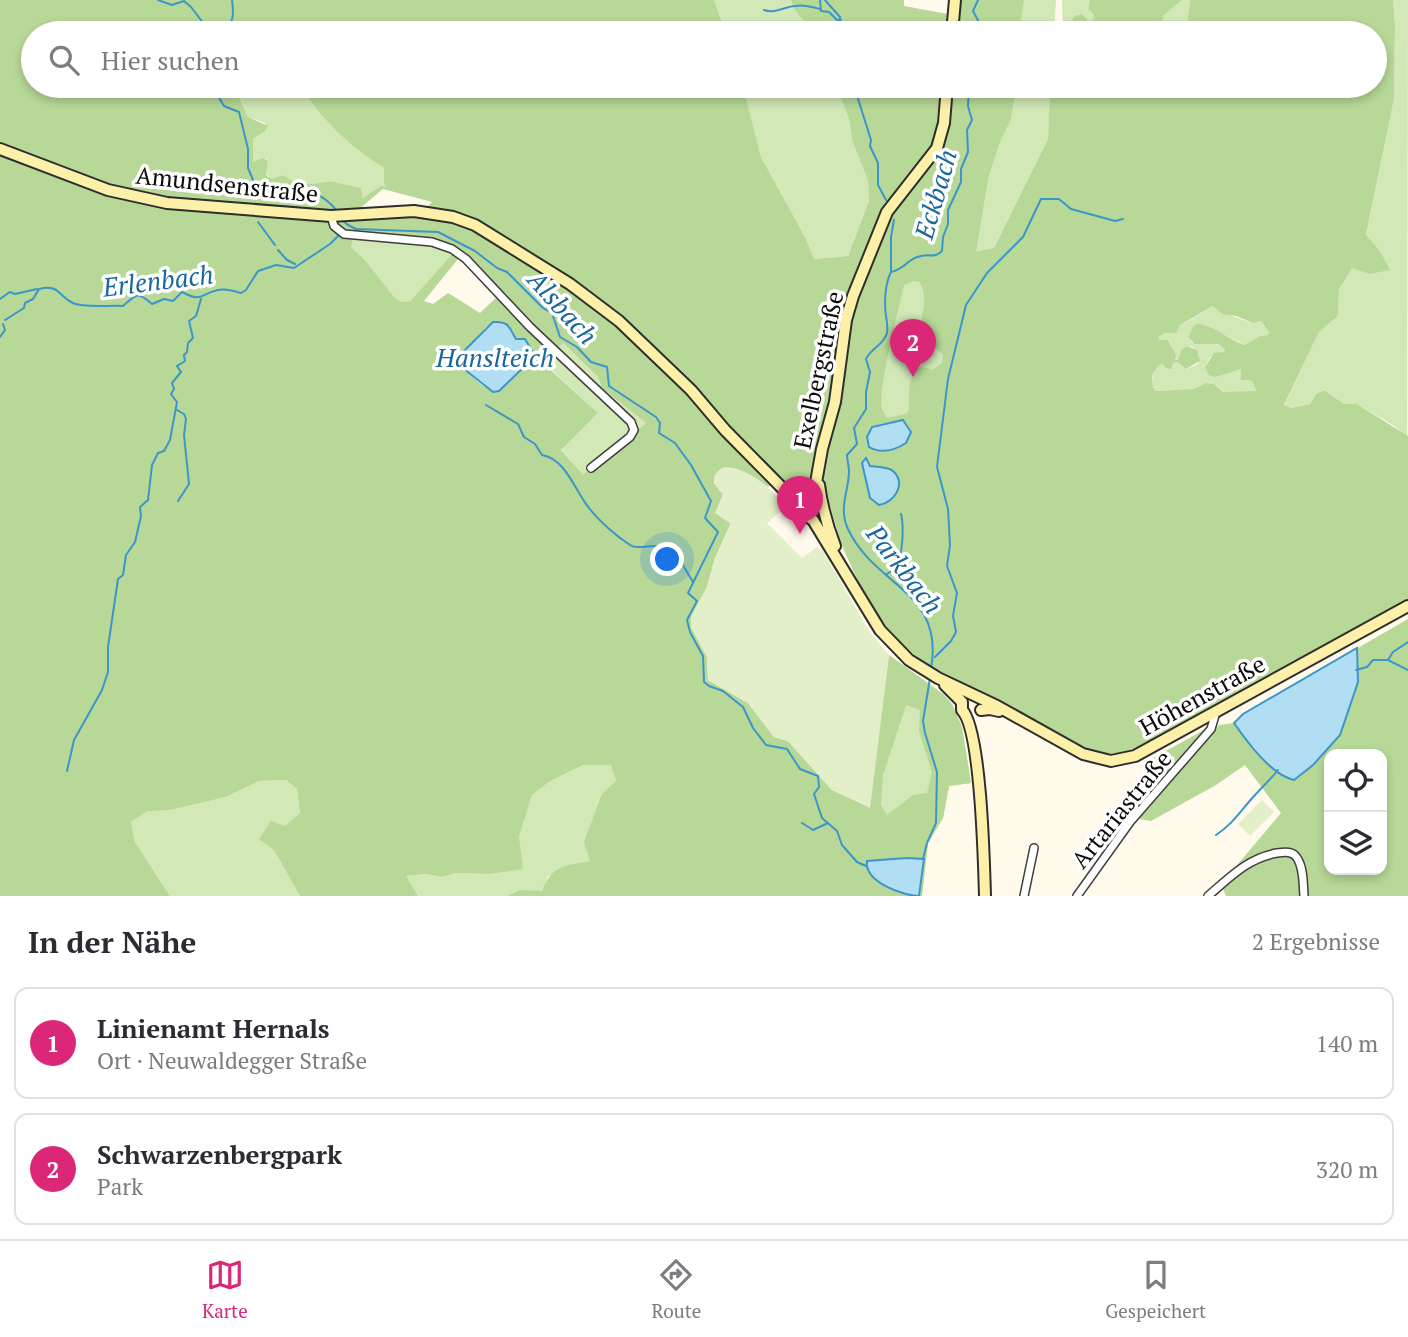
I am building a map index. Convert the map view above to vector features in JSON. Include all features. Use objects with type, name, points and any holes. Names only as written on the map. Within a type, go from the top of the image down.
[{"type":"main road","points":[[953,21],[955,0]]},
{"type":"main road","name":"Exelbergstraße","points":[[818,517],[824,507],[811,503],[839,383],[846,320],[875,237],[890,208],[937,148],[944,123],[946,98]]},
{"type":"main road","name":"Amundsenstraße","points":[[0,149],[94,186],[150,200],[195,207],[333,216]]},
{"type":"main road","points":[[333,216],[414,211],[453,216],[482,228],[532,259],[598,304],[631,331],[662,360],[789,495],[811,503],[808,517],[818,517]]},
{"type":"main road","name":"Höhenstraße","points":[[818,517],[880,630],[903,655],[973,706],[1012,716],[1083,754],[1111,761],[1135,756],[1408,606]]},
{"type":"main road","points":[[973,706],[972,736],[983,821],[985,896]]},
{"type":"street","name":"Amundsenstraße","points":[[333,216],[334,226],[341,232],[447,246],[460,255],[530,327],[631,422],[634,430],[630,437],[591,468]]},
{"type":"street","name":"Artariastraße","points":[[1077,896],[1130,822],[1211,729],[1216,712]]},
{"type":"street","points":[[1024,896],[1034,848]]},
{"type":"street","points":[[1208,896],[1247,863],[1264,856],[1287,852],[1294,855],[1300,864],[1304,896]]},
{"type":"green space","points":[[0,0],[714,0],[722,21],[21,21],[21,98],[239,98],[248,117],[268,126],[253,139],[253,162],[263,158],[268,161],[266,175],[272,179],[283,175],[297,183],[331,181],[361,188],[363,198],[381,186],[386,187],[384,168],[349,143],[309,98],[746,98],[761,157],[805,237],[814,259],[848,256],[869,201],[868,181],[852,140],[849,119],[841,98],[1014,98],[1011,119],[999,144],[988,179],[976,252],[994,248],[1048,139],[1050,98],[1387,98],[1387,21],[1187,21],[1190,0],[1393,0],[1394,99],[1366,235],[1379,250],[1390,270],[1369,274],[1352,268],[1339,289],[1338,316],[1319,332],[1284,405],[1291,408],[1310,404],[1316,394],[1324,390],[1344,404],[1357,404],[1408,436],[1408,599],[1141,746],[1118,753],[1097,752],[1082,747],[934,667],[912,653],[897,639],[869,601],[846,555],[827,489],[812,489],[799,496],[777,478],[768,487],[758,480],[715,475],[714,483],[723,494],[731,523],[715,558],[707,587],[691,617],[691,627],[707,657],[708,680],[748,703],[774,737],[788,741],[832,790],[870,807],[889,655],[943,694],[952,704],[962,727],[971,783],[949,786],[943,818],[928,843],[922,896],[507,896],[519,890],[542,891],[555,871],[590,861],[584,842],[602,794],[616,780],[611,765],[583,765],[549,782],[532,795],[519,837],[523,869],[489,874],[455,873],[442,877],[426,874],[406,876],[418,896],[300,896],[274,850],[259,839],[271,821],[285,826],[300,813],[297,789],[286,780],[259,781],[226,797],[170,810],[147,811],[131,822],[135,842],[170,896],[0,896]],"holes":[[[383,189],[432,202],[426,208],[358,210]],[[353,239],[391,240],[418,242],[452,254],[411,301],[402,302],[395,298],[365,260],[351,247]],[[462,254],[502,292],[480,313],[448,293],[433,304],[424,301]],[[913,281],[919,282],[922,288],[924,303],[916,343],[922,349],[931,348],[941,352],[942,363],[932,370],[924,367],[918,369],[911,379],[909,410],[906,414],[887,418],[881,399],[904,285]],[[1213,306],[1222,314],[1253,323],[1261,321],[1269,332],[1268,335],[1260,336],[1245,345],[1197,324],[1192,328],[1189,337],[1194,344],[1218,344],[1225,349],[1224,352],[1214,353],[1205,367],[1209,375],[1215,377],[1241,369],[1241,380],[1252,381],[1256,391],[1223,392],[1214,384],[1206,383],[1193,389],[1155,391],[1153,376],[1162,363],[1166,368],[1172,369],[1173,363],[1178,362],[1186,369],[1200,361],[1197,350],[1187,346],[1182,349],[1178,360],[1175,360],[1176,355],[1168,340],[1158,339],[1165,333],[1176,333],[1180,325]],[[493,322],[501,322],[516,340],[525,366],[499,390],[483,386],[462,368],[463,354]],[[563,343],[598,377],[602,388],[646,423],[583,475],[561,450],[598,413],[544,364]],[[901,420],[905,421],[911,430],[899,447],[886,450],[869,447],[867,444],[879,424]],[[867,459],[870,466],[890,470],[899,482],[894,497],[885,504],[879,505],[870,498],[862,463]],[[906,705],[920,710],[919,731],[932,772],[927,793],[913,795],[887,815],[881,805],[883,775]]]},
{"type":"green space","points":[[714,0],[791,0],[805,21],[722,21]]},
{"type":"green space","points":[[791,0],[904,0],[904,6],[948,14],[949,0],[1024,0],[1021,21],[805,21]]},
{"type":"green space","points":[[989,0],[1056,0],[1055,21],[986,21]]},
{"type":"green space","points":[[1062,0],[1090,0],[1088,9],[1094,15],[1093,20],[1087,21],[1082,14],[1076,21],[1063,21]]},
{"type":"green space","points":[[1090,0],[1182,0],[1164,15],[1162,21],[1091,21],[1094,15],[1088,9]]},
{"type":"green space","points":[[1182,0],[1190,0],[1187,21],[1162,21],[1164,15]]},
{"type":"green space","points":[[1393,0],[1408,0],[1407,437],[1393,425],[1357,404],[1344,404],[1324,390],[1316,394],[1310,404],[1291,408],[1284,406],[1319,332],[1338,316],[1339,289],[1352,267],[1369,274],[1379,250],[1366,236],[1394,99]]},
{"type":"green space","points":[[1082,14],[1088,21],[1072,21],[1075,16]]},
{"type":"green space","points":[[239,98],[309,98],[349,143],[384,168],[384,183],[387,187],[363,198],[361,188],[331,181],[297,183],[283,175],[272,179],[266,174],[266,159],[253,162],[253,139],[264,132],[265,123],[248,117]]},
{"type":"green space","points":[[746,98],[841,98],[849,119],[852,140],[868,181],[869,201],[848,256],[813,259],[805,237],[761,157]]},
{"type":"green space","points":[[971,98],[1050,98],[1048,139],[994,248],[923,661],[895,636],[871,604],[837,534],[843,522],[897,278]]},
{"type":"green space","points":[[352,239],[416,242],[452,254],[412,301],[402,302],[395,298],[365,260],[351,247]]},
{"type":"green space","points":[[1213,306],[1253,323],[1261,321],[1269,332],[1268,335],[1260,336],[1245,345],[1204,325],[1191,341],[1194,344],[1220,345],[1226,351],[1210,357],[1205,367],[1233,371],[1241,369],[1245,381],[1252,381],[1256,392],[1223,392],[1214,384],[1206,383],[1193,389],[1155,391],[1151,384],[1155,368],[1163,362],[1173,367],[1173,363],[1178,362],[1187,369],[1198,364],[1199,355],[1193,347],[1187,346],[1178,360],[1174,360],[1176,355],[1168,340],[1157,339],[1158,336]]},
{"type":"green space","points":[[563,343],[598,377],[603,388],[646,423],[583,476],[561,449],[598,413],[544,363]]},
{"type":"green space","points":[[724,467],[751,475],[780,500],[786,507],[767,523],[802,558],[817,547],[819,550],[821,548],[869,631],[889,655],[870,808],[832,790],[788,741],[774,737],[748,703],[708,680],[707,657],[691,627],[691,617],[707,587],[715,558],[731,524],[715,513],[723,494],[714,480]]},
{"type":"green space","points":[[1408,619],[1408,896],[1226,896],[1221,884],[1281,813],[1245,765],[1216,785],[1151,821],[1139,819],[1219,725],[1234,723],[1243,714]]},
{"type":"green space","points":[[889,655],[943,694],[952,704],[962,727],[971,783],[949,786],[943,818],[928,843],[922,896],[856,896]]},
{"type":"green space","points":[[1204,730],[1165,778],[1142,764]]},
{"type":"green space","points":[[583,765],[612,765],[616,780],[602,794],[590,861],[548,876],[543,892],[519,890],[507,896],[418,896],[405,876],[489,874],[519,837],[532,795],[549,782]]},
{"type":"green space","points":[[286,780],[297,789],[300,813],[285,826],[274,850],[300,896],[170,896],[135,842],[131,822],[147,810],[170,810],[226,797],[259,781]]},
{"type":"green space","points":[[1262,800],[1274,812],[1250,836],[1238,824]]},
{"type":"water","name":"Hanslteich","points":[[493,322],[506,324],[516,339],[525,339],[532,351],[525,366],[499,391],[493,392],[459,365],[457,358]]},
{"type":"water","points":[[903,420],[911,432],[906,443],[888,450],[869,447],[867,437],[872,427]]},
{"type":"water","points":[[866,458],[870,466],[893,471],[899,482],[894,497],[879,505],[870,498],[862,463]]},
{"type":"water","points":[[1357,648],[1358,682],[1340,735],[1327,749],[1324,749],[1324,753],[1313,765],[1294,780],[1268,765],[1246,739],[1234,723],[1243,714]]},
{"type":"water","points":[[924,859],[919,896],[886,886],[868,869],[867,861]]},
{"type":"waterway","points":[[158,0],[172,5],[184,1],[202,21]]},
{"type":"waterway","name":"Alsbach","points":[[231,21],[232,0]]},
{"type":"waterway","points":[[820,0],[821,11],[829,12],[837,20],[841,20]]},
{"type":"waterway","points":[[825,0],[840,17],[840,21]]},
{"type":"waterway","name":"Eckbach","points":[[978,0],[973,11],[978,21]]},
{"type":"waterway","points":[[764,10],[776,11],[801,5],[820,9]]},
{"type":"waterway","name":"Alsbach","points":[[219,98],[224,106],[239,112],[248,149],[248,168],[256,187],[283,194],[318,195],[338,212]]},
{"type":"waterway","points":[[858,98],[871,140],[870,146],[878,163],[878,185],[886,200]]},
{"type":"waterway","name":"Eckbach","points":[[931,669],[933,643],[928,622],[918,606],[860,548],[848,529],[844,514],[849,478],[847,455],[857,444],[854,428],[866,409],[870,372],[866,359],[887,333],[885,305],[887,282],[891,272],[916,257],[935,255],[942,251],[948,210],[961,182],[961,169],[968,152],[967,130],[972,120],[968,98]]},
{"type":"waterway","points":[[935,657],[956,632],[953,616],[957,593],[947,566],[950,545],[948,509],[937,467],[948,379],[966,305],[987,273],[1023,237],[1041,199],[1059,199],[1071,209],[1115,221],[1123,219]]},
{"type":"waterway","name":"Alsbach","points":[[342,220],[356,229],[438,232],[475,251],[497,268],[507,272],[543,308],[552,313],[560,337],[577,347],[591,362],[607,367],[609,386],[656,417],[660,423],[659,433],[675,443],[711,501],[705,518],[718,532],[688,593],[697,601],[687,620],[690,632],[703,656],[704,682],[723,691],[743,707],[753,728],[766,745],[787,749],[800,769],[818,776],[819,787],[814,794],[822,818],[837,831],[842,845],[857,862],[866,866]]},
{"type":"waterway","points":[[891,271],[894,220]]},
{"type":"waterway","points":[[258,222],[275,245]]},
{"type":"waterway","name":"Erlenbach","points":[[5,320],[24,308],[25,303],[33,299],[39,289],[46,288],[55,289],[73,303],[90,306],[123,306],[137,296],[152,304],[164,299],[173,301],[182,292],[198,297],[221,289],[241,293],[246,290],[258,271],[276,265],[294,268],[340,234]]},
{"type":"waterway","points":[[278,250],[295,264]]},
{"type":"waterway","points":[[0,299],[10,292],[15,294],[37,289]]},
{"type":"waterway","points":[[67,771],[74,740],[102,690],[108,672],[108,647],[118,579],[123,575],[126,555],[135,542],[141,516],[140,507],[148,500],[152,465],[158,453],[164,451],[170,440],[177,402],[171,394],[174,389],[172,383],[181,372],[177,366],[185,361],[188,343],[193,338],[189,321],[196,316],[201,299]]},
{"type":"waterway","name":"Erlenbach","points":[[0,337],[5,330],[3,324]]},
{"type":"waterway","points":[[486,405],[518,424],[524,437],[535,444],[542,455],[558,463],[589,508],[614,533],[633,546],[657,546],[668,557],[681,562],[693,582]]},
{"type":"waterway","points":[[177,410],[184,414],[186,419],[184,435],[189,484],[178,501]]},
{"type":"waterway","points":[[887,574],[895,567],[900,555],[903,533],[901,514]]},
{"type":"waterway","points":[[658,546],[673,548],[681,562]]},
{"type":"waterway","points":[[1356,670],[1367,667],[1373,660],[1388,660],[1393,652],[1408,642]]},
{"type":"waterway","points":[[1388,660],[1408,670]]},
{"type":"waterway","name":"Parkbach","points":[[923,859],[936,823],[937,772],[923,721],[930,678]]},
{"type":"waterway","points":[[1216,835],[1278,770]]},
{"type":"waterway","points":[[802,823],[813,830],[828,823]]},
{"type":"place","name":"Schwarzenbergpark","points":[[913,377]]},
{"type":"place","name":"Linienamt Hernals","points":[[800,534]]}]
